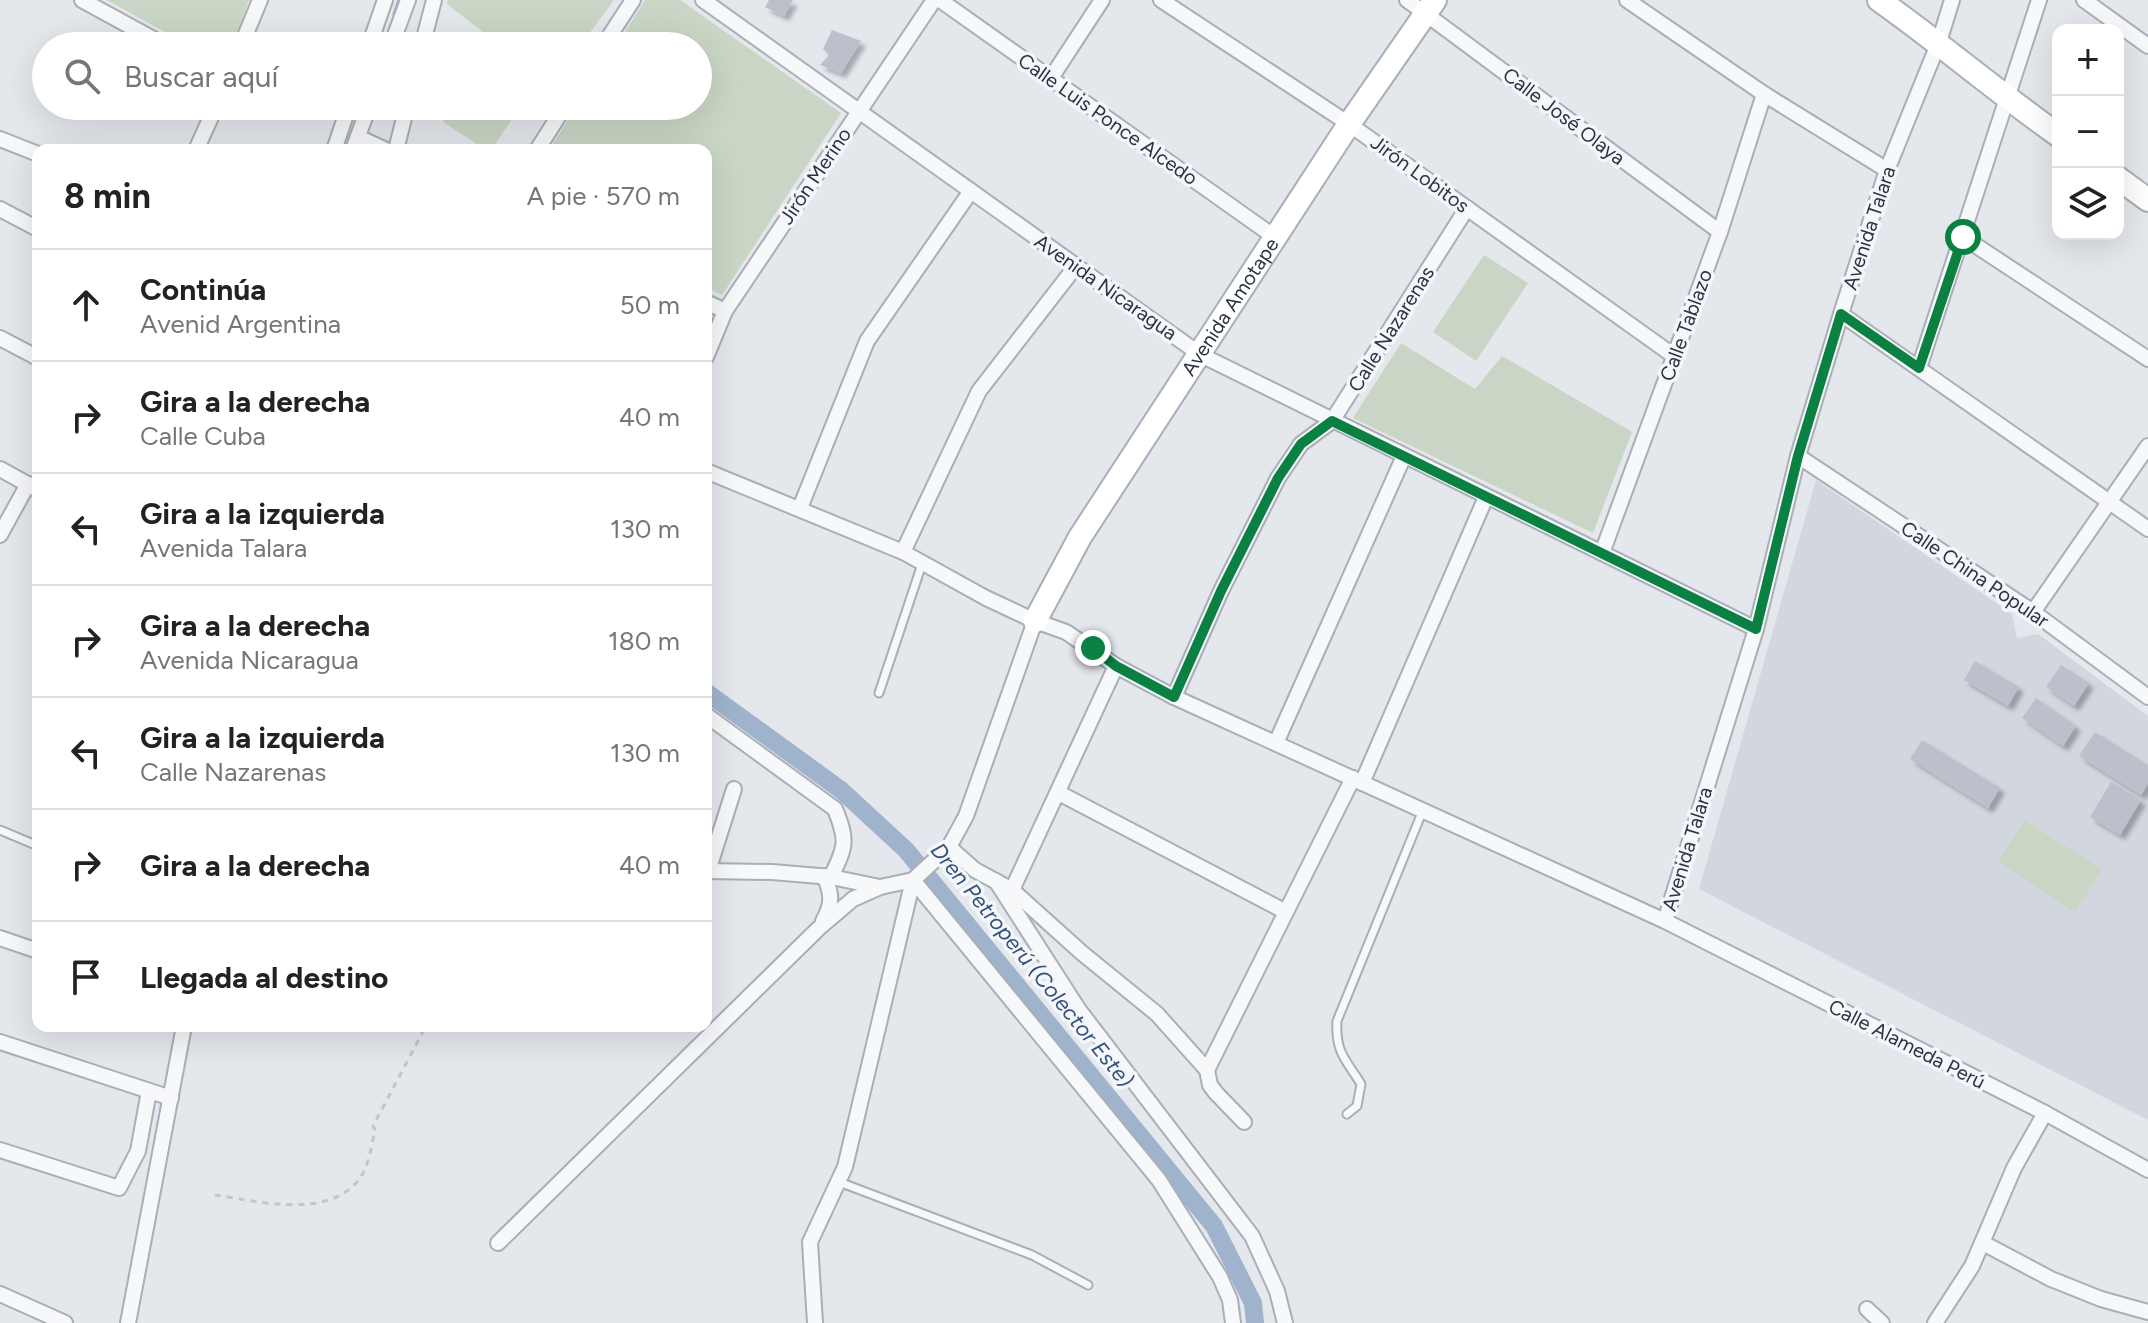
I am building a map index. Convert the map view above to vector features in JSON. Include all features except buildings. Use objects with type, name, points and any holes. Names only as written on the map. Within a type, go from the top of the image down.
[{"type":"street","points":[[247,32],[260,0]]},
{"type":"street","points":[[374,32],[385,0]]},
{"type":"street","points":[[396,32],[408,0]]},
{"type":"street","points":[[426,32],[434,0]]},
{"type":"street","points":[[612,32],[633,0]]},
{"type":"street","name":"Avenida Nicaragua","points":[[703,0],[1201,355],[1756,629]]},
{"type":"street","name":"Jirón Merino","points":[[712,342],[725,311],[858,111],[937,0]]},
{"type":"street","name":"Calle Luis Ponce Alcedo","points":[[937,0],[1276,238]]},
{"type":"street","points":[[1051,78],[1102,0]]},
{"type":"street","name":"Jirón Lobitos","points":[[1161,0],[1349,124],[1674,356]]},
{"type":"street","points":[[1627,0],[1764,94],[1887,170]]},
{"type":"street","points":[[1879,0],[1939,42],[2052,131]]},
{"type":"street","name":"Avenida Talara","points":[[1665,921],[1756,629],[1798,456],[1841,314],[1887,170],[1939,42],[1952,0]]},
{"type":"street","points":[[1919,368],[2039,0]]},
{"type":"street","points":[[2084,0],[2148,46]]},
{"type":"street","points":[[90,2],[142,32]]},
{"type":"street","name":"Avenida Amotape","points":[[1035,621],[1080,537],[1201,355],[1423,4]]},
{"type":"street","name":"Calle José Olaya","points":[[1423,4],[1720,232]]},
{"type":"street","name":"Calle Tablazo","points":[[1602,553],[1720,232],[1764,94]]},
{"type":"street","points":[[199,144],[210,120]]},
{"type":"street","points":[[336,144],[344,120]]},
{"type":"street","points":[[356,143],[364,120]]},
{"type":"street","points":[[398,144],[404,120]]},
{"type":"street","points":[[541,144],[556,120]]},
{"type":"street","points":[[0,139],[32,152]]},
{"type":"street","points":[[2124,182],[2148,200]]},
{"type":"street","points":[[800,508],[867,341],[971,191]]},
{"type":"street","name":"Calle Nazarenas","points":[[1174,697],[1221,591],[1278,478],[1301,444],[1332,421],[1467,208]]},
{"type":"street","points":[[0,209],[32,226]]},
{"type":"street","points":[[1963,237],[2148,359]]},
{"type":"street","points":[[903,552],[979,391],[1076,266]]},
{"type":"street","points":[[712,305],[725,311]]},
{"type":"street","points":[[1841,314],[2148,529]]},
{"type":"street","points":[[0,338],[32,355]]},
{"type":"street","points":[[2033,612],[2148,446]]},
{"type":"street","points":[[1276,743],[1404,456]]},
{"type":"street","name":"Calle China Popular","points":[[1798,456],[2033,612],[2148,697]]},
{"type":"street","points":[[0,469],[32,486]]},
{"type":"street","name":"Calle Alameda Perú","points":[[712,473],[903,552],[1035,621],[1066,632],[1116,666],[1174,697],[1665,921],[2045,1113],[2148,1170]]},
{"type":"street","points":[[0,535],[32,488]]},
{"type":"street","points":[[1207,1070],[1286,912],[1358,781],[1486,497]]},
{"type":"street","points":[[498,1243],[819,928],[853,899],[880,887],[913,880],[949,847],[966,816],[1035,621]]},
{"type":"street","points":[[1012,890],[1116,666]]},
{"type":"street","points":[[712,719],[835,809],[845,833],[842,854],[827,877],[830,909],[819,928]]},
{"type":"street","points":[[712,856],[734,789]]},
{"type":"street","points":[[1059,793],[1286,912]]},
{"type":"street","points":[[949,847],[975,870],[1012,890],[1157,1014],[1207,1070],[1210,1085],[1244,1122]]},
{"type":"street","points":[[712,871],[827,877],[880,887]]},
{"type":"street","points":[[815,1323],[810,1242],[845,1167],[913,880]]},
{"type":"street","points":[[913,880],[1159,1180],[1220,1277],[1230,1300],[1233,1323]]},
{"type":"street","points":[[996,881],[1079,1010],[1252,1236],[1277,1291],[1285,1323]]},
{"type":"street","points":[[0,938],[32,949]]},
{"type":"street","points":[[128,1323],[183,1032]]},
{"type":"street","points":[[0,1042],[171,1098]]},
{"type":"street","points":[[0,1150],[119,1188],[138,1151],[149,1091]]},
{"type":"street","points":[[1935,1323],[1972,1266],[2014,1168],[2045,1113]]},
{"type":"street","points":[[1983,1243],[2051,1279],[2101,1299],[2148,1312]]},
{"type":"street","points":[[0,1294],[65,1323]]},
{"type":"street","points":[[1867,1309],[1882,1323]]},
{"type":"lane","points":[[879,693],[922,564]]},
{"type":"lane","points":[[1347,1114],[1357,1106],[1361,1084],[1341,1056],[1336,1037],[1337,1021],[1423,810]]},
{"type":"lane","points":[[0,830],[32,843]]},
{"type":"lane","points":[[838,1182],[1032,1255],[1088,1285]]},
{"type":"path","points":[[215,1195],[275,1204],[309,1205],[350,1188],[366,1168],[375,1130],[373,1126],[423,1032]]},
{"type":"shaded area","points":[[1816,480],[2012,614],[2017,638],[2038,634],[2148,716],[2148,1120],[1699,889]]},
{"type":"green space","points":[[107,0],[249,0],[237,32],[165,32]]},
{"type":"green space","points":[[448,0],[614,0],[590,32],[483,32],[447,4]]},
{"type":"green space","points":[[645,0],[680,0],[841,113],[722,295],[712,290],[712,144],[553,144],[568,120],[712,120],[712,32],[625,32]]},
{"type":"green space","points":[[511,120],[495,144],[477,144],[443,122]]},
{"type":"green space","points":[[1484,255],[1528,283],[1476,361],[1433,332]]},
{"type":"green space","points":[[1401,343],[1475,389],[1502,356],[1632,432],[1593,533],[1353,418]]},
{"type":"green space","points":[[2025,820],[2102,870],[2075,912],[1998,862]]},
{"type":"waterway","points":[[395,14],[400,0]]},
{"type":"waterway","name":"Dren Petroperú (Colector Este)","points":[[712,696],[841,790],[906,850],[1214,1226],[1253,1303],[1255,1323]]},
{"type":"route","points":[[1093,648],[1116,666],[1174,697],[1221,591],[1278,478],[1301,444],[1332,421],[1756,629],[1798,456],[1841,314],[1919,368],[1963,237]]}]
